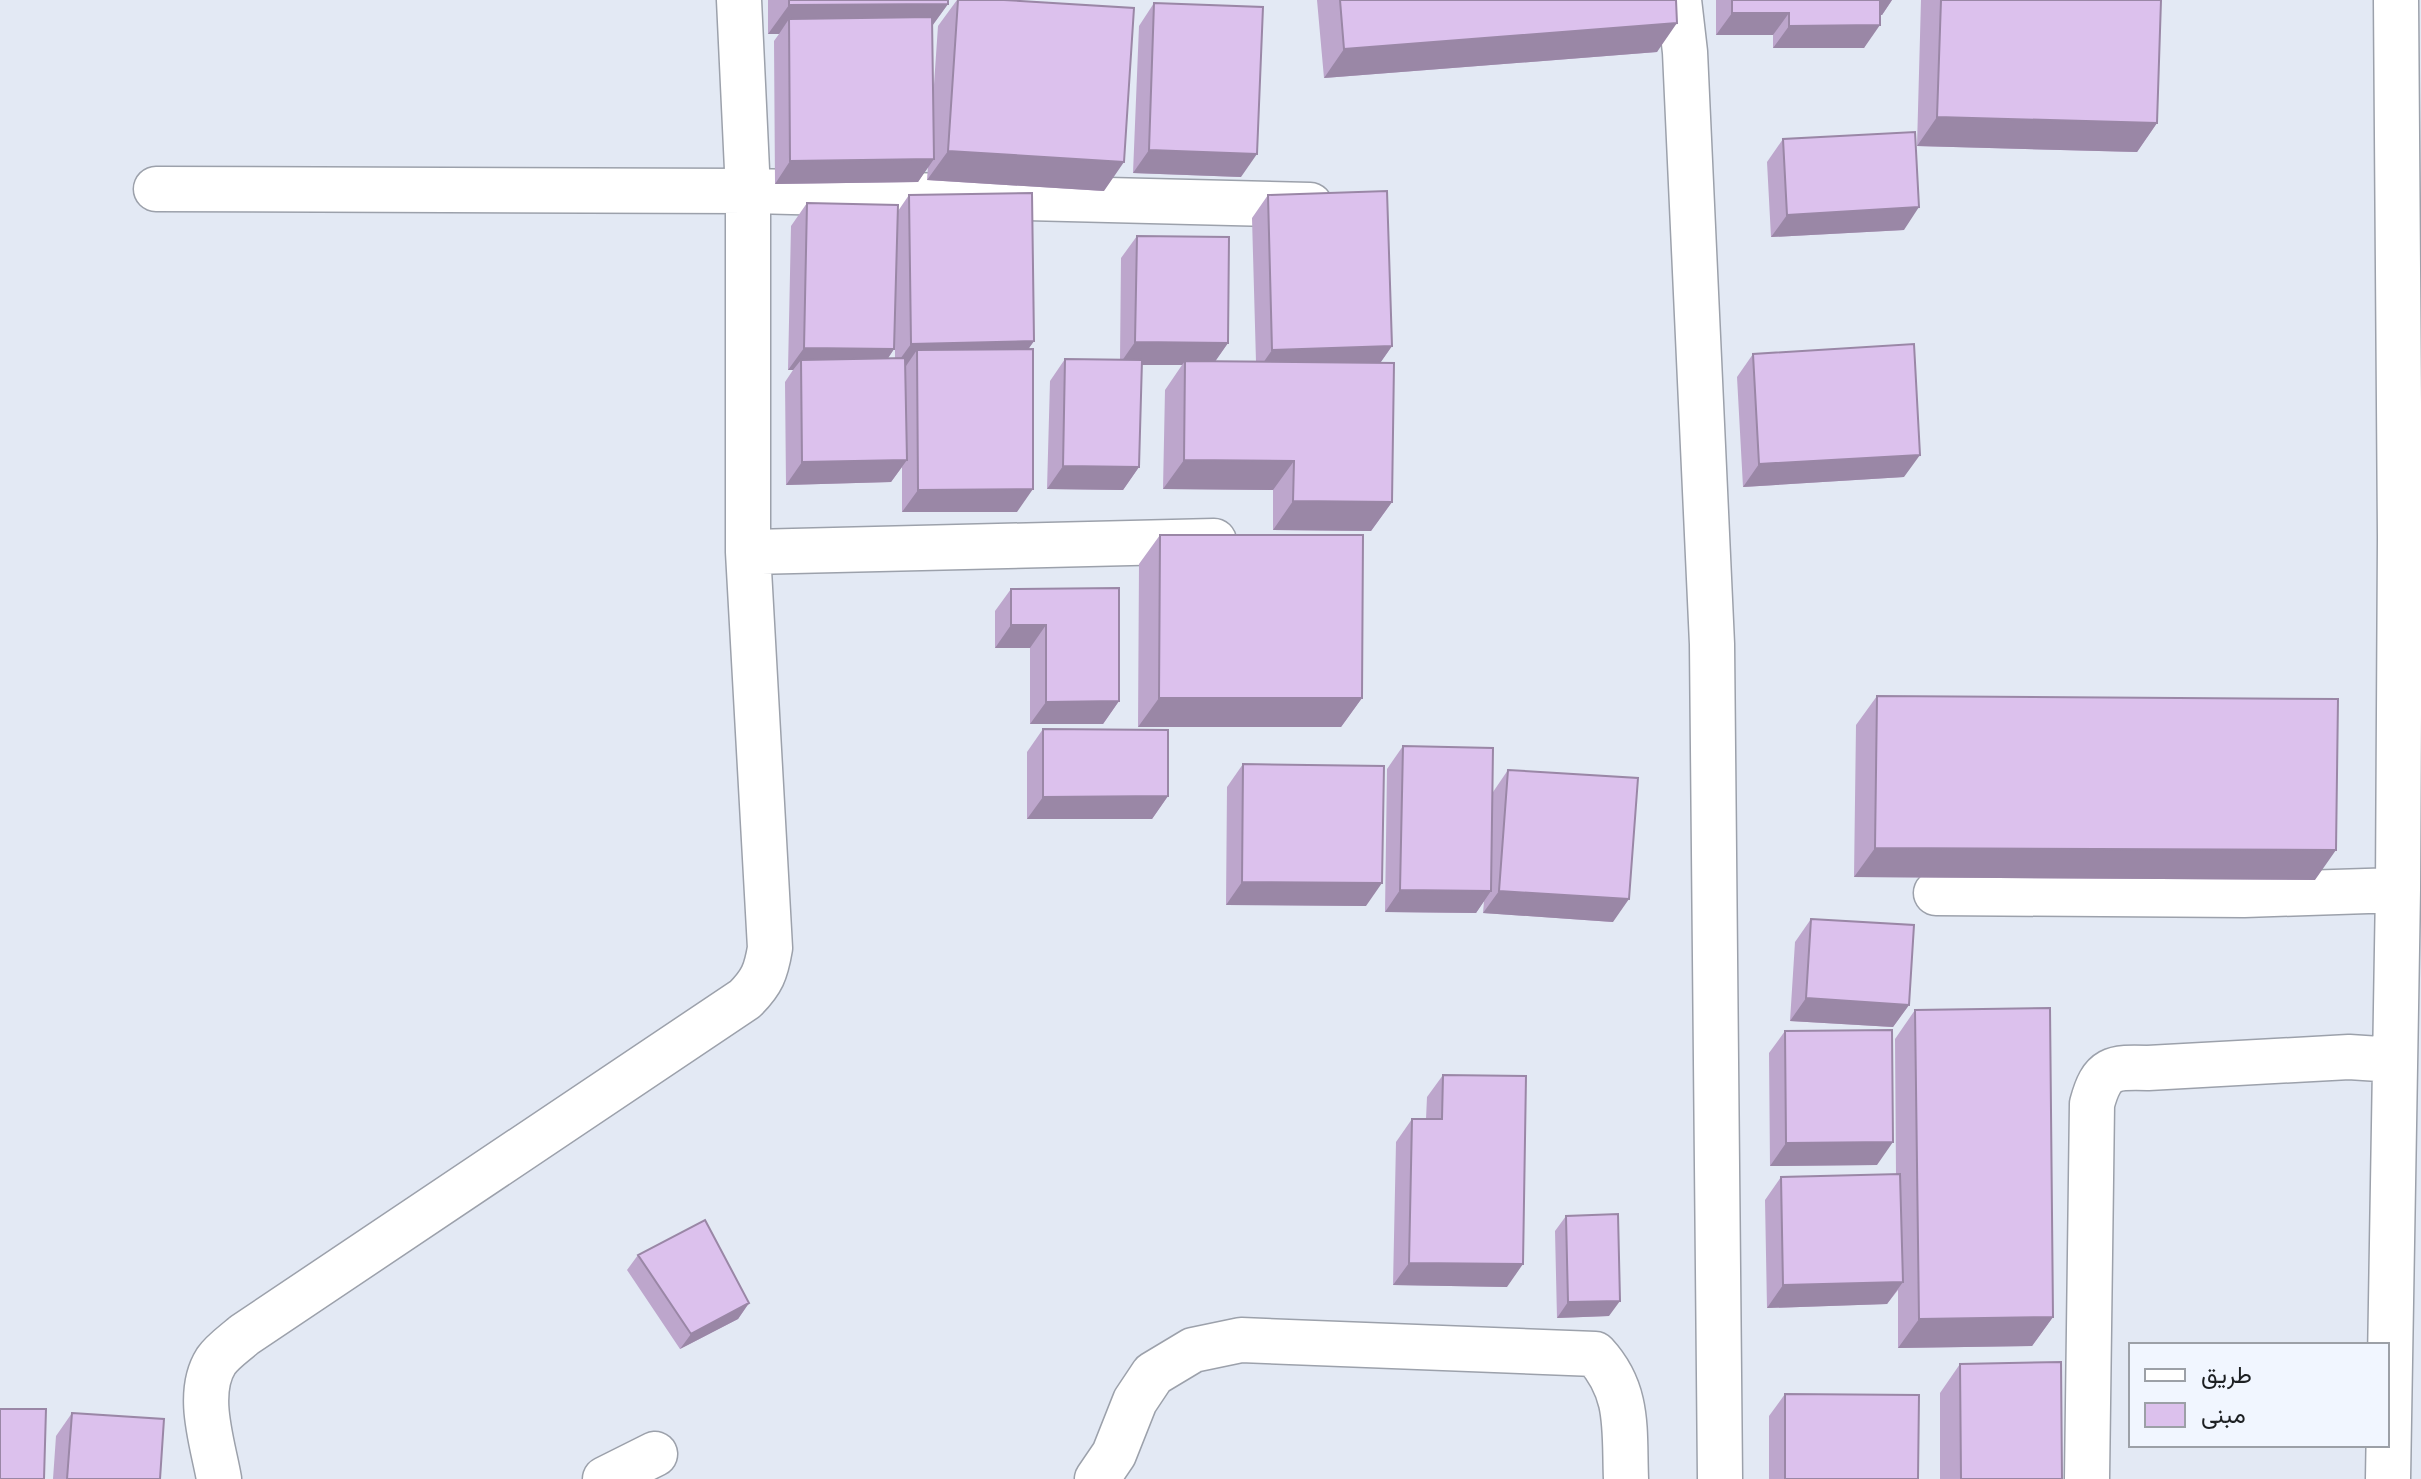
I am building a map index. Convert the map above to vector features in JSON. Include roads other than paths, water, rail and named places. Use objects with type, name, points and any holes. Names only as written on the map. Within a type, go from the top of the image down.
[{"type":"street","points":[[219,1479],[206,1398],[209,1376],[218,1359],[244,1335],[745,999],[760,983],[770,948],[748,552],[748,191],[739,0]]},
{"type":"street","points":[[1679,0],[1685,52],[1712,644],[1720,1479]]},
{"type":"street","points":[[2389,1419],[2400,538],[2396,0]]},
{"type":"street","points":[[156,189],[748,191],[1310,205]]},
{"type":"street","points":[[748,552],[1250,541]]},
{"type":"street","points":[[1936,893],[2244,895],[2398,890]]},
{"type":"street","points":[[2087,1479],[2092,1104],[2097,1085],[2105,1074],[2118,1067],[2349,1057],[2395,1060]]},
{"type":"street","points":[[1097,1479],[1114,1454],[1135,1401],[1153,1374],[1193,1350],[1241,1340],[1595,1354],[1610,1370],[1620,1391],[1626,1479]]},
{"type":"street","points":[[2388,1479],[2389,1447]]},
{"type":"street","points":[[605,1479],[655,1454]]}]
